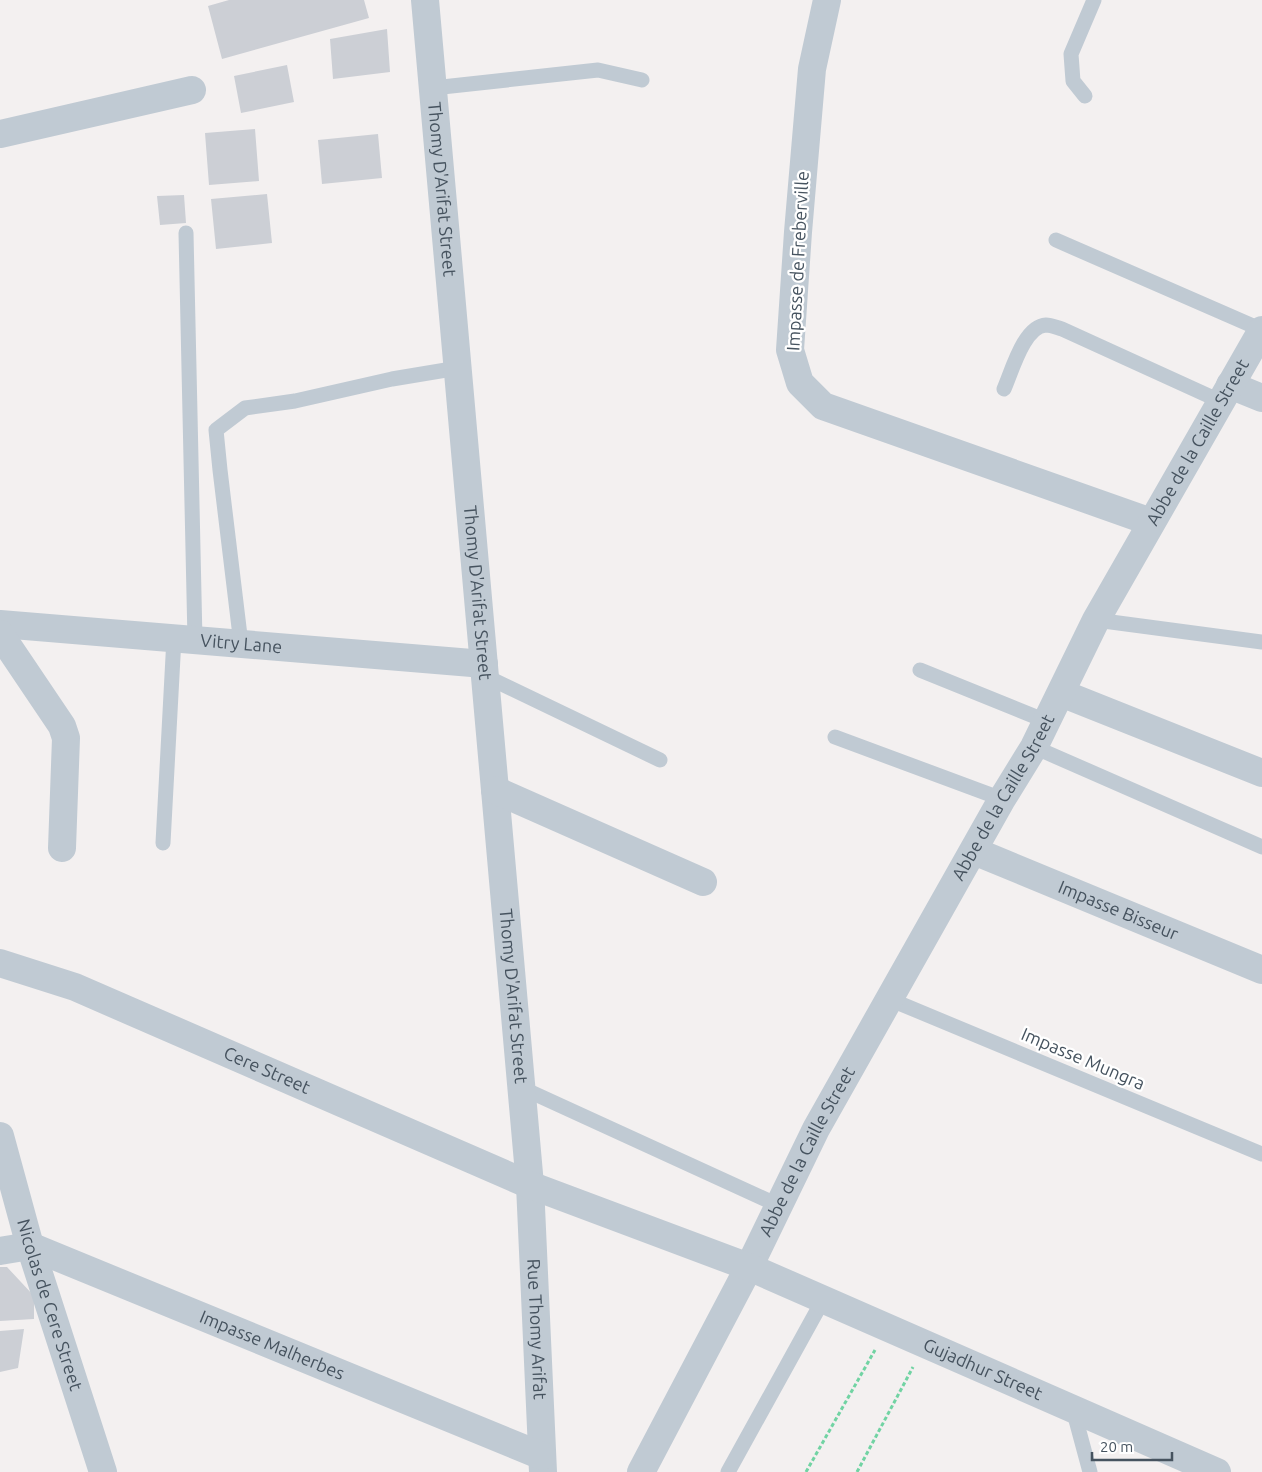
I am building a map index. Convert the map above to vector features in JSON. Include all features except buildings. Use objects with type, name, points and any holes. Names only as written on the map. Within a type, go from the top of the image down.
[{"type":"street","name":"Thomy D'Arifat Street","points":[[425,0],[530,1185]]},
{"type":"street","name":"Impasse de Freberville","points":[[827,0],[812,68],[798,232],[790,350],[800,383],[823,406],[1151,522]]},
{"type":"street","points":[[0,134],[192,90]]},
{"type":"street","name":"Abbe de la Caille Street","points":[[641,1472],[750,1267],[816,1129],[1002,799],[1034,746],[1096,620],[1262,330]]},
{"type":"street","points":[[1225,393],[1262,398]]},
{"type":"street","name":"Vitry Lane","points":[[0,624],[241,644],[484,670]]},
{"type":"street","points":[[0,634],[62,726],[66,738],[62,848]]},
{"type":"street","points":[[1061,693],[1262,773]]},
{"type":"street","points":[[495,790],[703,882]]},
{"type":"street","name":"Impasse Bisseur","points":[[974,851],[1262,970]]},
{"type":"street","name":"Cere Street","points":[[0,963],[75,987],[530,1185],[750,1267]]},
{"type":"street","name":"Nicolas de Cere Street","points":[[0,1136],[30,1246],[103,1472]]},
{"type":"street","name":"Rue Thomy Arifat","points":[[530,1185],[543,1464]]},
{"type":"street","points":[[0,1251],[30,1246]]},
{"type":"street","name":"Impasse Malherbes","points":[[30,1246],[543,1464]]},
{"type":"street","name":"Gujadhur Street","points":[[750,1267],[1216,1472]]},
{"type":"lane","points":[[1085,96],[1073,81],[1071,54],[1094,0]]},
{"type":"lane","points":[[432,88],[598,70],[642,80]]},
{"type":"lane","points":[[163,843],[184,639],[186,233]]},
{"type":"lane","points":[[1056,240],[1262,330]]},
{"type":"lane","points":[[1004,389],[1025,340],[1033,330],[1046,325],[1062,329],[1225,393]]},
{"type":"lane","points":[[241,644],[216,430],[245,408],[295,402],[392,379],[458,368]]},
{"type":"lane","points":[[1096,620],[1262,642]]},
{"type":"lane","points":[[484,670],[660,760]]},
{"type":"lane","points":[[920,670],[1046,721]]},
{"type":"lane","points":[[836,737],[1002,799]]},
{"type":"lane","points":[[1034,746],[1262,847]]},
{"type":"lane","name":"Impasse Mungra","points":[[890,999],[1262,1154]]},
{"type":"lane","points":[[522,1088],[780,1206]]},
{"type":"lane","points":[[728,1472],[823,1300]]},
{"type":"lane","points":[[1073,1409],[1090,1472]]},
{"type":"path","points":[[806,1472],[888,1328]]},
{"type":"path","points":[[857,1472],[924,1344]]}]
